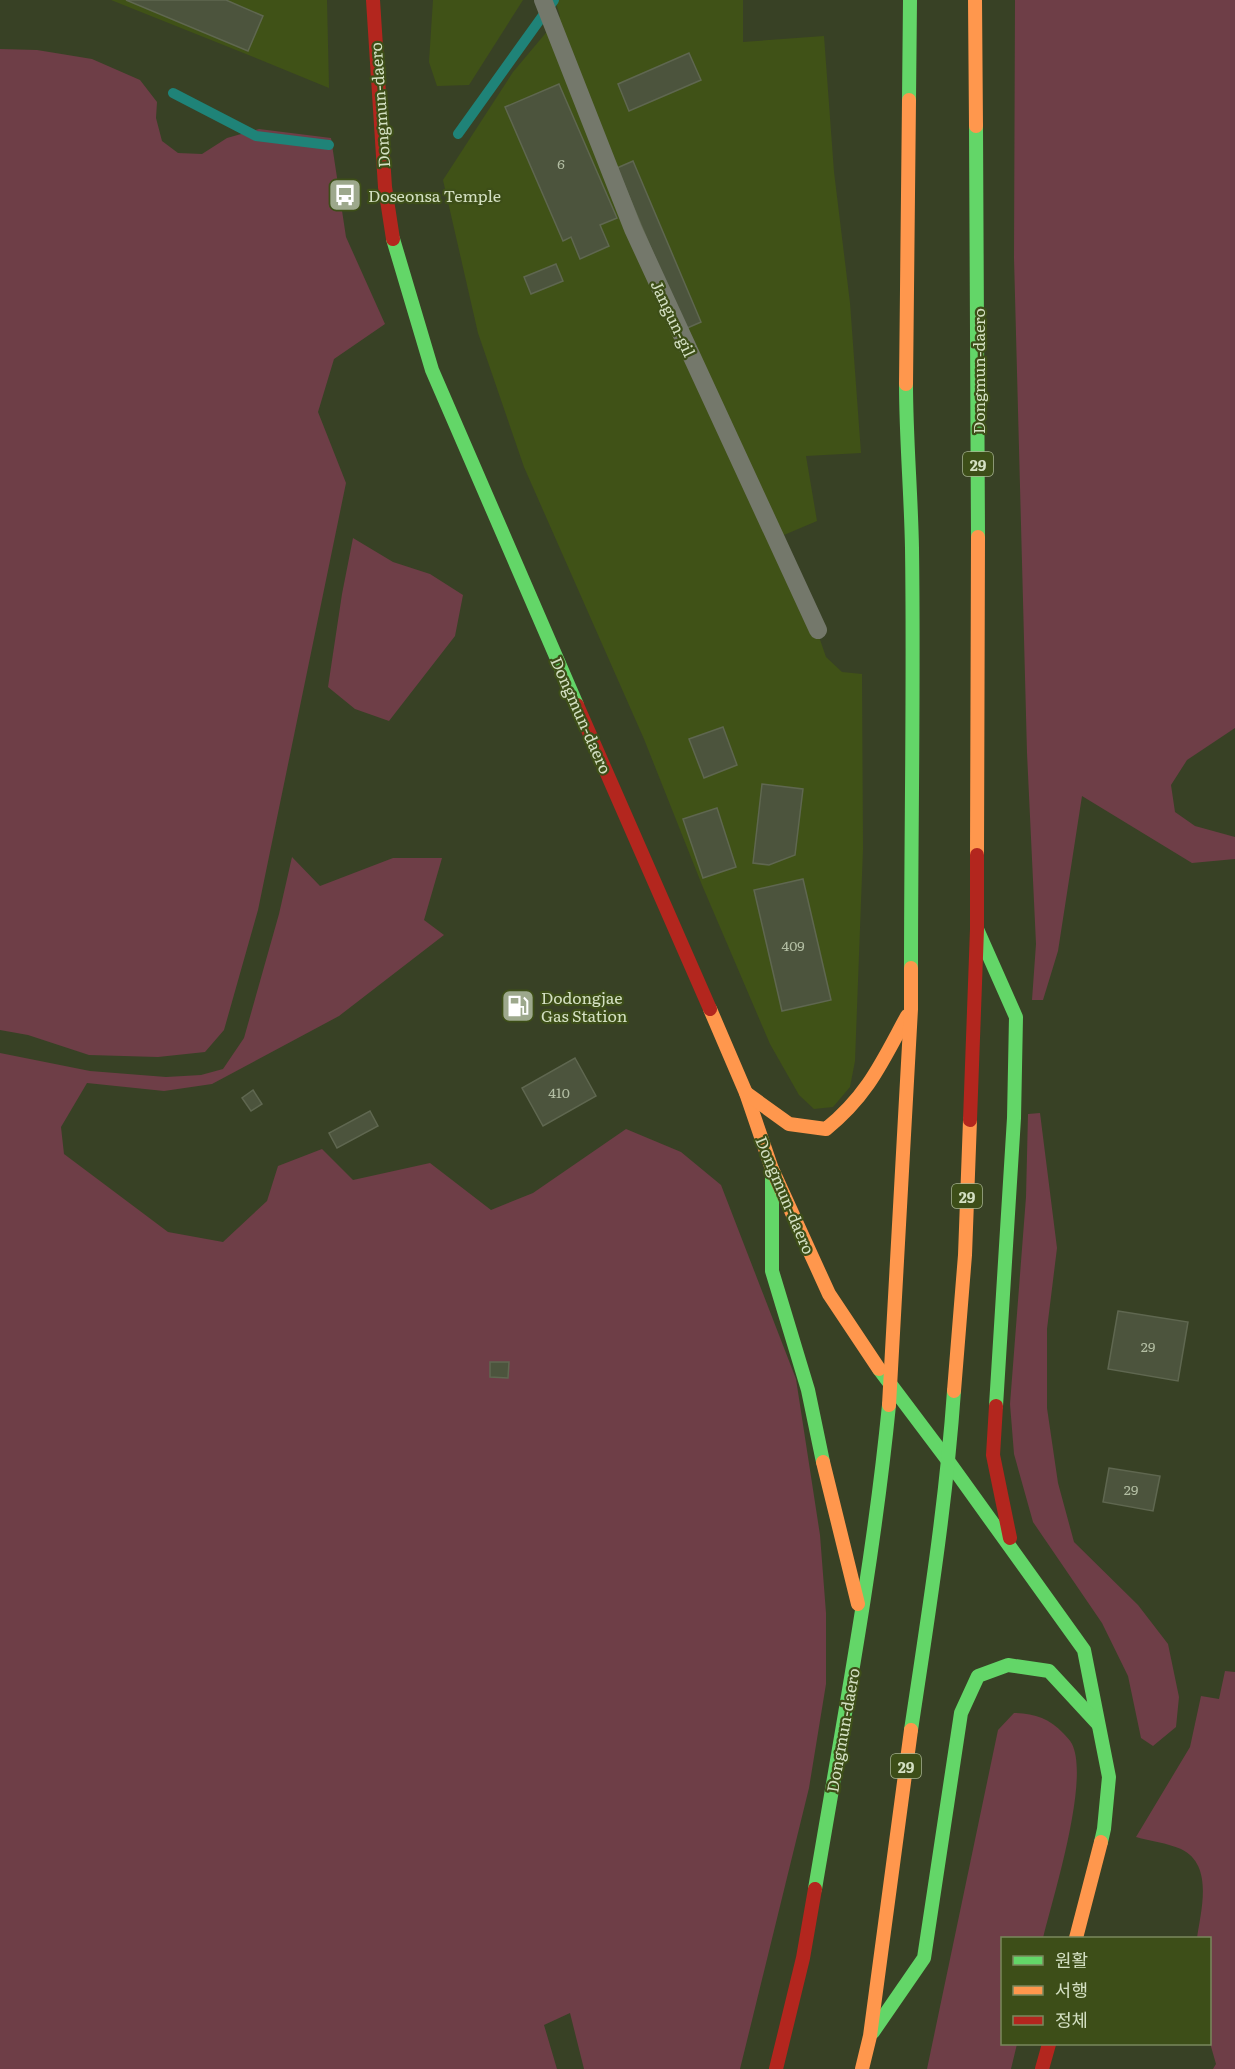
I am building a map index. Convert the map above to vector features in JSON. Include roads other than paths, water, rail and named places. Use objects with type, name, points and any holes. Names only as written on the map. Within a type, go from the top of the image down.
[{"type":"main road","name":"Dongmun-daero","points":[[776,2069],[802,1958],[861,1617],[882,1478],[891,1388],[911,1009],[912,548],[906,420],[909,0]]},
{"type":"main road","name":"Dongmun-daero","points":[[862,2069],[870,2036],[902,1793],[936,1566],[949,1462],[965,1255],[977,928],[978,313],[975,0]]},
{"type":"main road","name":"Dongmun-daero","points":[[375,4],[385,187],[395,249],[432,370],[746,1093],[772,1169],[829,1294],[891,1388],[949,1462]]},
{"type":"main road","points":[[977,928],[1016,1017],[1014,1118],[993,1455],[1014,1554]]},
{"type":"main road","points":[[746,1093],[789,1124],[826,1129],[847,1112],[872,1081],[911,1009]]},
{"type":"main road","points":[[772,1169],[772,1271],[808,1390],[829,1494],[861,1617]]},
{"type":"main road","points":[[949,1462],[1084,1650],[1109,1777],[1104,1828],[1076,1937]]},
{"type":"main road","points":[[870,2036],[924,1958],[962,1713],[978,1676],[1008,1665],[1049,1671],[1098,1724]]},
{"type":"main road","points":[[1042,2069],[1048,2045]]},
{"type":"lane","name":"Jangun-gil","points":[[543,0],[633,229],[818,630]]},
{"type":"waterway","points":[[458,134],[554,0]]},
{"type":"waterway","points":[[173,93],[256,136],[329,145]]},
{"type":"place","name":"Doseonsa Temple","points":[[345,195]]},
{"type":"place","name":"Dodongjae Gas Station","points":[[518,1006]]}]
